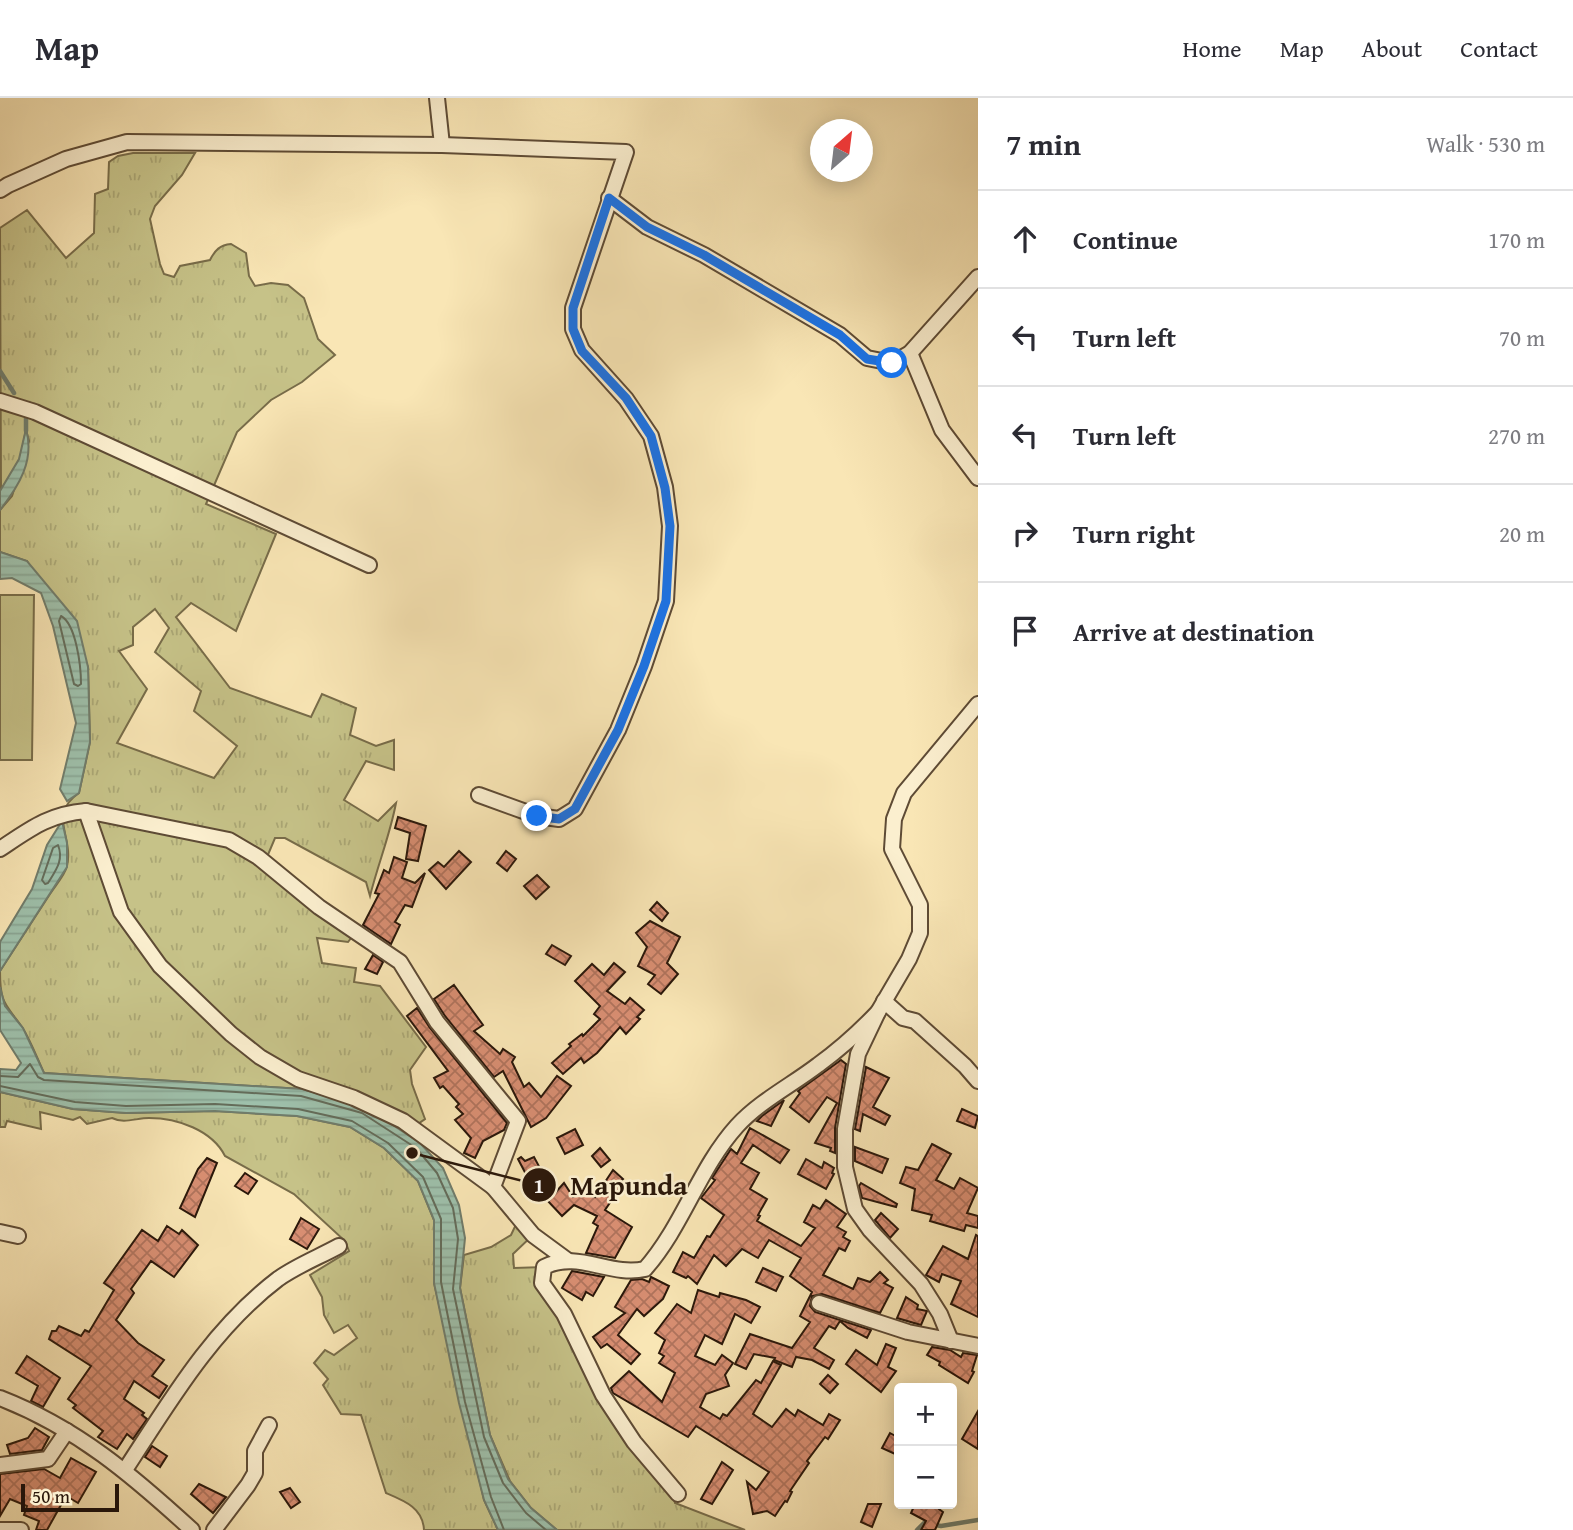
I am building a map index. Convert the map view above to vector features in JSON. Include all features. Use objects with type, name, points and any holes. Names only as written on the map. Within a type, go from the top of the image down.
[{"type":"street","points":[[437,98],[442,145]]},
{"type":"street","points":[[0,190],[66,159],[127,142],[442,145],[626,152],[573,308],[573,329],[582,351],[626,398],[651,436],[665,488],[670,526],[666,601],[618,730],[575,809],[559,819],[537,816],[479,795]]},
{"type":"street","points":[[609,198],[647,227],[704,255],[840,335],[867,359],[892,363],[910,353],[978,277]]},
{"type":"street","points":[[910,353],[942,430],[978,478]]},
{"type":"street","points":[[0,401],[35,412],[369,565]]},
{"type":"street","points":[[951,1341],[940,1314],[921,1284],[870,1230],[855,1209],[845,1167],[845,1129],[858,1054],[920,933],[920,905],[892,849],[894,819],[904,793],[978,704]]},
{"type":"street","points":[[86,811],[121,912],[160,966],[231,1034],[260,1057],[298,1079],[354,1098],[403,1121],[493,1187],[533,1235],[567,1260]]},
{"type":"street","points":[[0,849],[29,829],[64,813],[86,811],[229,840],[258,857],[319,907],[400,962],[437,1022],[518,1121],[493,1187]]},
{"type":"street","points":[[881,1007],[915,1021],[978,1081]]},
{"type":"street","points":[[678,1494],[634,1442],[603,1395],[564,1314],[542,1283],[544,1268],[567,1260],[630,1273],[645,1269],[737,1125],[778,1092],[849,1042],[881,1007]]},
{"type":"street","points":[[0,1232],[18,1236]]},
{"type":"street","points":[[125,1470],[212,1342],[251,1301],[281,1277],[339,1246]]},
{"type":"street","points":[[819,1303],[908,1332],[978,1346]]},
{"type":"street","points":[[0,1398],[37,1413],[125,1470],[192,1530]]},
{"type":"street","points":[[214,1530],[255,1473],[255,1451],[269,1425]]},
{"type":"street","points":[[0,1465],[48,1459],[67,1431]]},
{"type":"street","points":[[0,1530],[21,1530]]},
{"type":"green space","points":[[133,153],[195,153],[182,175],[155,206],[150,219],[164,274],[174,277],[180,266],[210,260],[218,249],[231,244],[246,253],[249,276],[255,286],[271,283],[288,285],[304,298],[318,339],[335,355],[302,382],[271,400],[237,432],[206,504],[276,534],[236,631],[191,603],[176,617],[230,688],[311,717],[322,694],[356,708],[350,735],[376,746],[394,740],[394,770],[366,761],[344,800],[378,821],[396,803],[370,896],[366,882],[285,838],[275,838],[267,857],[355,933],[348,942],[317,938],[322,963],[356,968],[354,982],[380,986],[426,1047],[410,1070],[412,1084],[425,1119],[412,1128],[399,1129],[364,1106],[302,1089],[44,1073],[25,1032],[2,997],[0,971],[66,869],[68,855],[63,818],[70,801],[79,793],[90,742],[88,667],[27,561],[0,552],[0,510],[12,496],[29,441],[26,430],[20,459],[1,490],[0,228],[27,210],[66,258],[94,233],[95,194],[108,189],[109,162],[118,156]],"holes":[[[155,609],[169,628],[155,652],[201,691],[194,711],[237,746],[214,778],[117,743],[147,689],[119,651],[133,645],[133,627]]]},
{"type":"green space","points":[[0,595],[34,595],[32,760],[0,760]]},
{"type":"green space","points":[[0,1092],[73,1109],[126,1113],[215,1111],[297,1116],[350,1127],[384,1148],[418,1181],[434,1220],[434,1283],[484,1500],[498,1530],[424,1530],[417,1511],[406,1502],[386,1493],[361,1415],[341,1414],[323,1385],[328,1379],[314,1363],[325,1350],[334,1355],[357,1338],[348,1325],[334,1333],[324,1315],[322,1297],[310,1275],[349,1251],[345,1241],[294,1194],[225,1156],[212,1139],[203,1133],[171,1120],[149,1118],[121,1121],[112,1118],[87,1124],[80,1117],[73,1120],[40,1112],[41,1129],[7,1121],[5,1127],[0,1127]]},
{"type":"green space","points":[[519,1218],[533,1235],[513,1254],[514,1268],[544,1267],[543,1283],[603,1395],[671,1485],[675,1503],[745,1530],[557,1530],[531,1508],[510,1481],[490,1435],[460,1288],[464,1255],[491,1247],[511,1235]]},
{"type":"water","points":[[26,429],[28,451],[24,472],[0,510],[0,491],[19,459]]},
{"type":"water","points":[[0,552],[27,561],[77,621],[88,667],[90,742],[79,793],[67,801],[60,789],[76,723],[53,626],[41,593],[12,578],[0,579]]},
{"type":"water","points":[[62,821],[67,843],[67,867],[0,971],[0,942],[32,889],[47,845]]},
{"type":"water","points":[[0,987],[5,1006],[23,1028],[44,1073],[302,1089],[364,1106],[420,1143],[443,1168],[459,1205],[465,1238],[460,1288],[490,1435],[508,1479],[531,1508],[557,1530],[498,1530],[484,1500],[459,1403],[434,1283],[434,1220],[418,1181],[384,1148],[350,1127],[297,1116],[215,1111],[126,1113],[73,1109],[0,1092],[0,1069],[16,1070],[21,1063],[0,1030]]},
{"type":"building","points":[[398,817],[426,826],[418,861],[406,859],[410,833],[395,828]]},
{"type":"building","points":[[459,851],[471,862],[446,889],[429,870],[438,862],[444,867]]},
{"type":"building","points":[[506,851],[516,859],[507,871],[497,863]]},
{"type":"building","points":[[394,857],[407,862],[402,878],[415,883],[425,873],[412,907],[405,905],[395,922],[400,925],[391,944],[363,925],[379,894],[375,893],[384,870],[389,873]]},
{"type":"building","points":[[537,875],[549,887],[536,899],[524,886]]},
{"type":"building","points":[[657,902],[668,913],[662,921],[650,910]]},
{"type":"building","points":[[650,921],[680,937],[667,963],[678,974],[661,994],[648,984],[655,975],[638,966],[647,947],[636,933]]},
{"type":"building","points":[[552,945],[571,956],[565,965],[546,954]]},
{"type":"building","points":[[373,955],[383,962],[377,974],[365,969]]},
{"type":"building","points":[[614,963],[625,972],[607,991],[625,1004],[630,998],[644,1010],[637,1017],[640,1019],[626,1034],[620,1027],[597,1053],[584,1063],[581,1058],[563,1074],[552,1063],[571,1046],[569,1044],[582,1034],[583,1036],[600,1019],[594,1014],[600,1006],[575,981],[592,964],[604,975]]},
{"type":"building","points":[[454,985],[483,1025],[474,1031],[500,1054],[503,1049],[515,1057],[512,1062],[524,1087],[529,1083],[541,1097],[557,1076],[571,1086],[546,1118],[531,1127],[503,1071],[494,1077],[445,1016],[434,999]]},
{"type":"building","points":[[417,1008],[507,1123],[504,1130],[483,1141],[475,1158],[464,1153],[471,1138],[455,1120],[463,1114],[456,1107],[459,1104],[443,1086],[440,1088],[434,1078],[448,1071],[407,1016]]},
{"type":"building","points":[[841,1060],[846,1064],[835,1128],[835,1153],[830,1151],[831,1148],[815,1143],[837,1103],[827,1097],[809,1122],[790,1107],[800,1093],[798,1091]]},
{"type":"building","points":[[866,1067],[889,1078],[873,1107],[890,1116],[885,1125],[863,1114],[860,1131],[855,1129]]},
{"type":"building","points":[[784,1100],[771,1126],[757,1121],[762,1116]]},
{"type":"building","points":[[962,1109],[978,1116],[975,1128],[957,1121]]},
{"type":"building","points":[[750,1128],[789,1150],[780,1163],[753,1145],[741,1163],[759,1173],[750,1189],[767,1199],[757,1221],[801,1246],[815,1228],[804,1222],[813,1205],[820,1209],[826,1200],[846,1214],[837,1227],[846,1232],[843,1237],[850,1241],[845,1251],[839,1248],[823,1275],[853,1289],[858,1278],[870,1282],[880,1272],[888,1280],[884,1283],[893,1288],[880,1313],[822,1294],[812,1296],[810,1306],[815,1312],[871,1330],[867,1338],[840,1321],[835,1329],[829,1326],[814,1348],[834,1360],[829,1369],[812,1360],[796,1357],[792,1367],[774,1360],[775,1358],[754,1354],[746,1369],[735,1364],[750,1334],[792,1348],[810,1322],[800,1316],[812,1292],[790,1276],[801,1258],[769,1240],[758,1258],[742,1249],[726,1266],[714,1255],[697,1284],[688,1276],[686,1278],[673,1272],[683,1252],[694,1258],[724,1215],[701,1198],[715,1180],[712,1178],[731,1149],[737,1154]]},
{"type":"building","points":[[575,1129],[583,1145],[565,1154],[557,1138]]},
{"type":"building","points":[[932,1144],[951,1154],[936,1180],[954,1189],[960,1178],[978,1188],[967,1213],[978,1216],[978,1228],[966,1225],[964,1231],[930,1221],[932,1215],[912,1210],[915,1189],[900,1183],[906,1167],[918,1170]]},
{"type":"building","points":[[855,1147],[888,1159],[882,1173],[855,1161]]},
{"type":"building","points":[[600,1148],[610,1160],[601,1167],[592,1156]]},
{"type":"building","points":[[521,1157],[525,1161],[534,1157],[542,1172],[537,1174],[555,1193],[564,1183],[573,1197],[587,1189],[595,1197],[613,1170],[623,1179],[617,1185],[620,1188],[605,1210],[632,1227],[615,1258],[586,1253],[598,1226],[593,1223],[597,1216],[574,1205],[562,1216],[530,1182],[518,1159]]},
{"type":"building","points":[[207,1158],[217,1163],[195,1217],[180,1208],[198,1169]]},
{"type":"building","points":[[806,1159],[822,1168],[824,1162],[834,1168],[834,1174],[826,1189],[798,1174]]},
{"type":"building","points":[[245,1173],[257,1181],[248,1194],[235,1186]]},
{"type":"building","points":[[861,1183],[897,1204],[896,1207],[862,1198],[859,1186]]},
{"type":"building","points":[[881,1213],[898,1229],[890,1238],[875,1220]]},
{"type":"building","points":[[301,1218],[319,1229],[307,1249],[290,1239]]},
{"type":"building","points":[[167,1226],[179,1234],[182,1230],[198,1245],[174,1277],[151,1261],[131,1289],[134,1293],[116,1320],[138,1343],[164,1360],[152,1376],[167,1386],[159,1398],[134,1381],[124,1399],[144,1413],[142,1415],[147,1419],[133,1439],[127,1434],[117,1449],[98,1437],[103,1431],[73,1408],[76,1405],[68,1399],[91,1366],[49,1339],[52,1331],[56,1331],[59,1326],[81,1336],[85,1330],[89,1332],[114,1290],[104,1283],[142,1230],[158,1241]]},
{"type":"building","points":[[976,1235],[978,1317],[951,1304],[961,1281],[942,1274],[939,1282],[926,1275],[943,1246],[968,1259]]},
{"type":"building","points":[[763,1268],[783,1277],[776,1291],[756,1282]]},
{"type":"building","points":[[572,1271],[604,1277],[593,1296],[586,1292],[582,1300],[562,1288]]},
{"type":"building","points":[[651,1277],[669,1286],[663,1299],[644,1316],[637,1309],[618,1335],[640,1354],[631,1364],[607,1344],[601,1348],[593,1337],[625,1313],[615,1307],[631,1280],[642,1279],[649,1282]]},
{"type":"building","points":[[698,1290],[719,1297],[720,1293],[746,1300],[760,1307],[751,1323],[735,1314],[722,1344],[705,1335],[695,1356],[715,1365],[722,1355],[733,1363],[725,1375],[729,1386],[706,1394],[700,1407],[720,1419],[723,1414],[727,1416],[756,1380],[761,1383],[773,1361],[781,1365],[753,1414],[772,1427],[786,1409],[795,1416],[798,1410],[823,1425],[829,1414],[840,1420],[828,1439],[825,1437],[807,1461],[809,1463],[790,1491],[792,1492],[787,1502],[785,1501],[775,1516],[767,1511],[753,1514],[747,1482],[756,1490],[769,1472],[696,1426],[688,1437],[613,1393],[611,1388],[629,1371],[662,1402],[675,1373],[659,1363],[664,1356],[659,1353],[665,1340],[655,1333],[677,1304],[691,1313]]},
{"type":"building","points":[[906,1297],[918,1305],[917,1309],[927,1311],[921,1325],[897,1318]]},
{"type":"building","points":[[886,1344],[896,1348],[888,1367],[896,1371],[881,1392],[846,1364],[856,1350],[877,1365]]},
{"type":"building","points":[[932,1347],[950,1350],[961,1357],[963,1353],[977,1355],[972,1371],[974,1372],[968,1383],[927,1355]]},
{"type":"building","points":[[27,1356],[60,1378],[43,1407],[31,1401],[38,1386],[16,1373]]},
{"type":"building","points":[[828,1375],[838,1384],[830,1393],[820,1384]]},
{"type":"building","points":[[978,1411],[978,1449],[962,1439]]},
{"type":"building","points":[[35,1428],[49,1437],[42,1450],[10,1454],[7,1445],[28,1438]]},
{"type":"building","points":[[890,1433],[894,1435],[894,1454],[882,1448]]},
{"type":"building","points":[[152,1446],[167,1456],[160,1467],[145,1457]]},
{"type":"building","points":[[71,1458],[96,1472],[78,1503],[66,1496],[47,1530],[36,1530],[39,1521],[24,1515],[27,1506],[10,1499],[0,1516],[0,1474],[44,1469],[60,1478]]},
{"type":"building","points":[[722,1462],[733,1470],[712,1504],[701,1499]]},
{"type":"building","points":[[199,1484],[226,1497],[213,1513],[191,1494]]},
{"type":"building","points":[[290,1488],[300,1502],[291,1508],[280,1492]]},
{"type":"building","points":[[868,1504],[881,1504],[872,1527],[861,1522]]},
{"type":"building","points":[[913,1509],[939,1509],[943,1512],[935,1530],[921,1530],[926,1521],[911,1513]]},
{"type":"waterway","points":[[0,371],[14,393]]},
{"type":"waterway","points":[[26,418],[26,431]]},
{"type":"waterway","points":[[917,1530],[924,1523],[941,1526],[978,1520]]},
{"type":"place","name":"Mapunda","points":[[412,1153]]},
{"type":"route","points":[[537,816],[559,819],[575,809],[618,730],[666,601],[670,526],[665,488],[651,436],[626,398],[582,351],[573,329],[573,308],[609,198],[647,227],[704,255],[840,335],[867,359],[892,363]]}]
